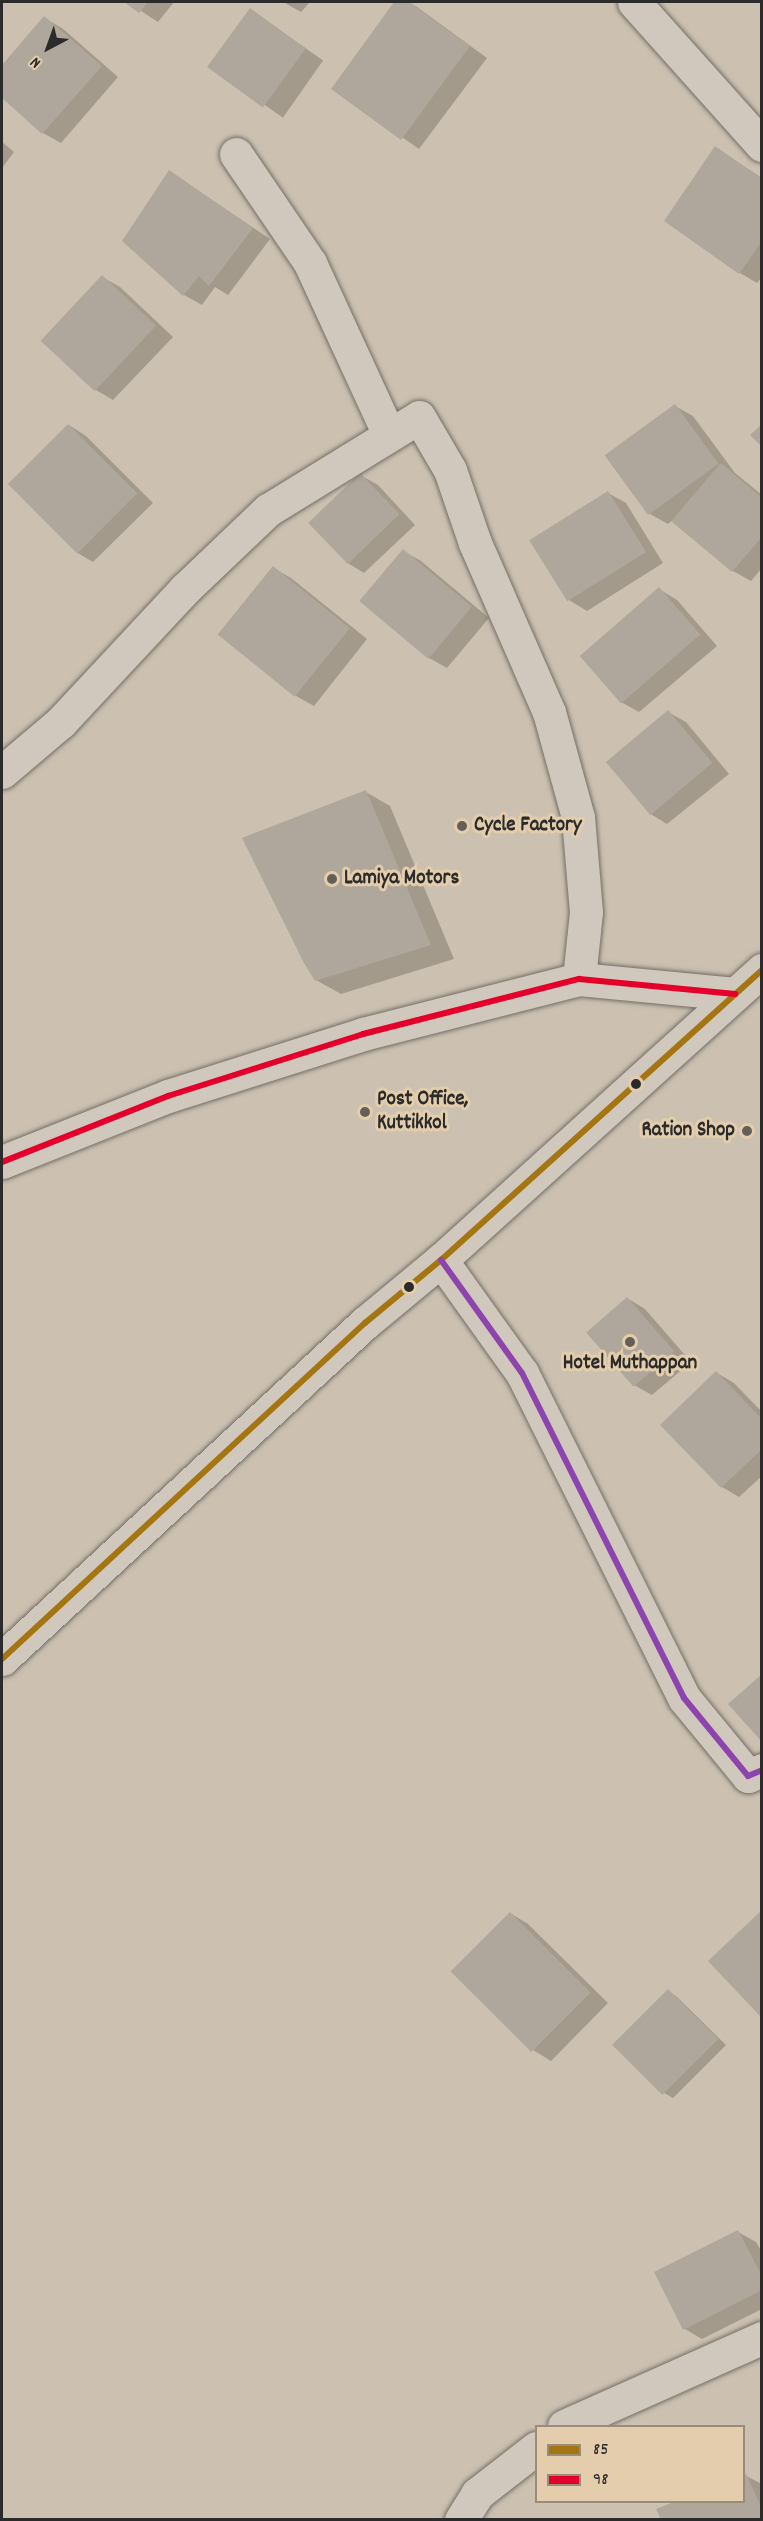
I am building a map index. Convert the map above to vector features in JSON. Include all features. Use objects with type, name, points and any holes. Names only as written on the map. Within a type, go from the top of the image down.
[{"type":"main road","points":[[634,2],[762,145]]},
{"type":"main road","points":[[236,154],[310,263],[388,435]]},
{"type":"main road","points":[[2,772],[61,722],[184,589],[268,510],[419,417],[450,470],[475,543],[549,712],[578,817],[586,912],[579,979]]},
{"type":"main road","points":[[2,1659],[365,1323],[441,1260],[762,970]]},
{"type":"main road","points":[[2,1162],[168,1096],[363,1034],[579,979],[735,994]]},
{"type":"main road","points":[[441,1260],[522,1373],[684,1698],[748,1776],[762,1770]]},
{"type":"main road","points":[[568,2425],[762,2338]]},
{"type":"main road","points":[[461,2520],[477,2494],[535,2450]]},
{"type":"building","points":[[124,2],[148,2],[139,13]]},
{"type":"building","points":[[394,2],[409,2],[470,46],[401,140],[331,89]]},
{"type":"building","points":[[250,8],[306,49],[263,108],[207,67]]},
{"type":"building","points":[[44,16],[102,66],[42,134],[2,98],[2,65]]},
{"type":"building","points":[[715,146],[762,179],[762,241],[739,274],[664,221]]},
{"type":"building","points":[[169,170],[253,228],[209,286],[199,276],[183,296],[122,241]]},
{"type":"building","points":[[102,275],[156,325],[95,391],[41,341]]},
{"type":"building","points":[[675,404],[718,464],[648,515],[605,455]]},
{"type":"building","points":[[68,424],[137,493],[77,553],[8,484]]},
{"type":"building","points":[[762,424],[762,447],[750,435]]},
{"type":"building","points":[[721,463],[762,498],[762,537],[732,572],[671,521]]},
{"type":"building","points":[[360,473],[400,514],[348,564],[308,523]]},
{"type":"building","points":[[608,491],[646,552],[567,601],[529,540]]},
{"type":"building","points":[[403,549],[472,607],[428,659],[359,601]]},
{"type":"building","points":[[273,566],[350,628],[295,697],[218,634]]},
{"type":"building","points":[[659,587],[700,635],[621,703],[580,656]]},
{"type":"building","points":[[668,710],[712,763],[650,815],[606,762]]},
{"type":"building","name":"Lamiya Motors","points":[[366,790],[431,945],[315,981],[242,838]]},
{"type":"building","name":"Hotel Muthappan","points":[[627,1297],[674,1351],[633,1387],[586,1332]]},
{"type":"building","points":[[716,1371],[762,1419],[762,1449],[721,1488],[660,1425]]},
{"type":"building","points":[[762,1674],[762,1742],[728,1704]]},
{"type":"building","points":[[762,1910],[762,2014],[760,2016],[708,1961]]},
{"type":"building","points":[[510,1912],[591,1993],[531,2052],[451,1971]]},
{"type":"building","points":[[668,1989],[718,2039],[662,2095],[612,2045]]},
{"type":"building","points":[[738,2230],[762,2276],[762,2290],[683,2330],[654,2272]]},
{"type":"building","points":[[745,2474],[762,2509],[762,2520],[661,2520],[656,2509],[671,2503],[745,2503]]},
{"type":"transit line","name":"85","points":[[2,1659],[365,1323],[441,1260],[762,970]]},
{"type":"transit line","name":"98","points":[[2,1162],[168,1096],[363,1034],[579,979],[735,994]]},
{"type":"transit line","points":[[441,1260],[522,1373],[684,1698],[748,1776],[762,1770]]},
{"type":"place","name":"Cycle Factory","points":[[462,826]]},
{"type":"place","name":"Lamiya Motors","points":[[332,879]]},
{"type":"place","name":"Post Office, Kuttikkol","points":[[365,1112]]},
{"type":"place","name":"Ration Shop","points":[[747,1131]]},
{"type":"place","name":"Hotel Muthappan","points":[[630,1342]]}]
